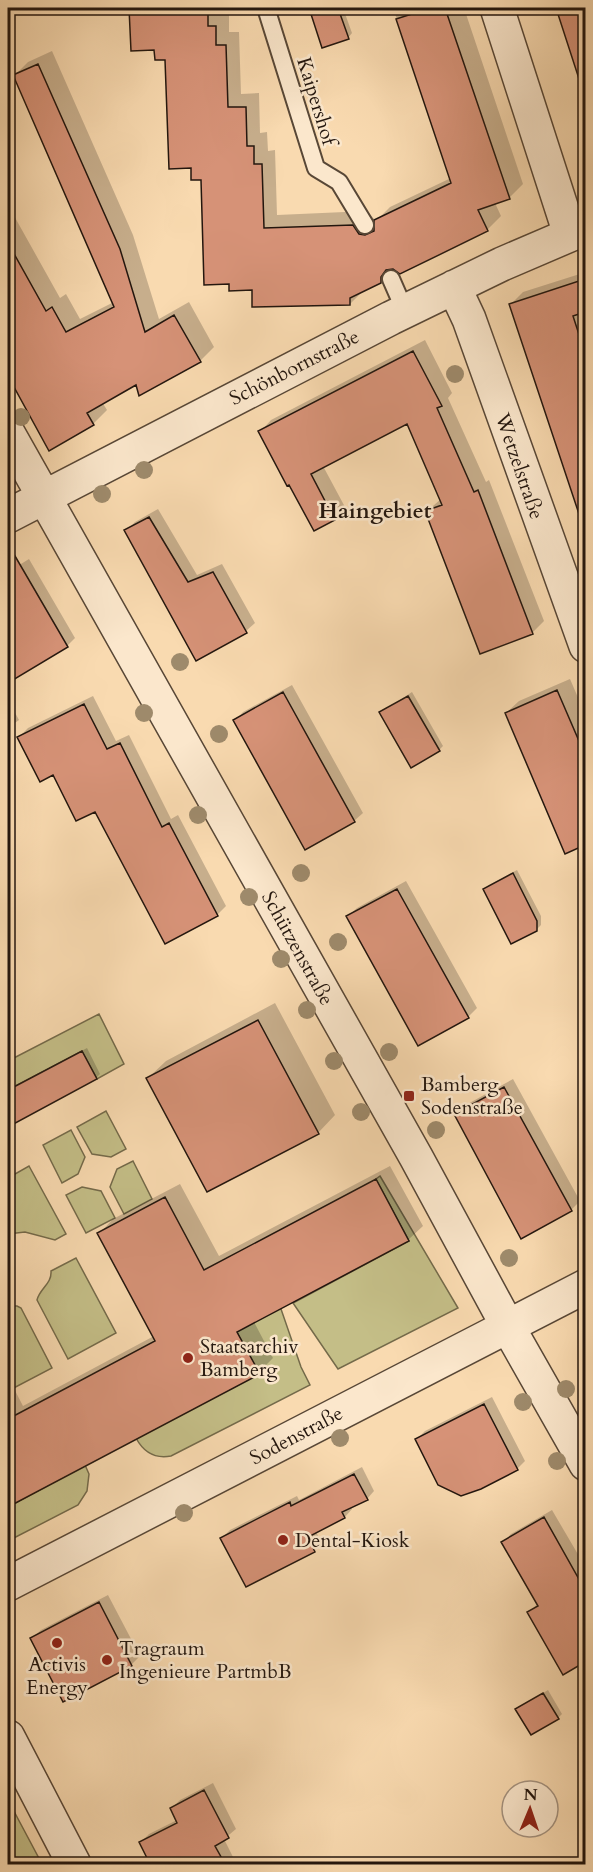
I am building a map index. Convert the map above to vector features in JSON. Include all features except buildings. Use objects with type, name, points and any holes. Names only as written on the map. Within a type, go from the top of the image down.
[{"type":"street","points":[[497,8],[578,231]]},
{"type":"street","name":"Schönbornstraße","points":[[8,516],[405,311],[578,231]]},
{"type":"street","name":"Wetzelstraße","points":[[454,287],[469,319],[585,646]]},
{"type":"street","name":"Schützenstraße","points":[[8,433],[416,1157],[585,1464]]},
{"type":"street","name":"Sodenstraße","points":[[8,1584],[585,1286]]},
{"type":"street","points":[[8,1737],[74,1864]]},
{"type":"lane","name":"Kaipershof","points":[[266,8],[316,168],[339,182],[365,225]]},
{"type":"lane","points":[[391,279],[405,311]]},
{"type":"shaded area","points":[[99,1014],[124,1064],[97,1079],[82,1051],[8,1090],[8,1061]]},
{"type":"shaded area","points":[[106,1111],[126,1149],[111,1157],[92,1154],[77,1127]]},
{"type":"shaded area","points":[[71,1130],[85,1157],[78,1174],[62,1183],[43,1145]]},
{"type":"shaded area","points":[[133,1161],[152,1199],[124,1214],[110,1187],[117,1169]]},
{"type":"shaded area","points":[[29,1166],[66,1234],[55,1240],[25,1232],[8,1234],[8,1178]]},
{"type":"shaded area","points":[[380,1176],[458,1308],[338,1369],[293,1303],[409,1241],[376,1179]]},
{"type":"shaded area","points":[[82,1187],[101,1191],[115,1218],[86,1233],[66,1195]]},
{"type":"shaded area","points":[[76,1258],[116,1333],[68,1359],[37,1300],[50,1279],[51,1271]]},
{"type":"shaded area","points":[[256,1262],[281,1309],[301,1367],[310,1385],[171,1456],[160,1457],[150,1454],[136,1438],[259,1374],[212,1285]]},
{"type":"shaded area","points":[[8,1306],[21,1308],[52,1368],[8,1391]]},
{"type":"shaded area","points":[[85,1465],[89,1474],[87,1491],[78,1505],[8,1541],[8,1507]]},
{"type":"shaded area","points":[[8,1800],[42,1864],[8,1864]]},
{"type":"place","name":"Bamberg Sodenstraße","points":[[409,1096]]},
{"type":"place","name":"Staatsarchiv Bamberg","points":[[188,1358]]},
{"type":"place","name":"Dental-Kiosk","points":[[283,1540]]},
{"type":"place","name":"Activis Energy","points":[[57,1643]]},
{"type":"place","name":"Tragraum Ingenieure PartmbB","points":[[107,1660]]},
{"type":"district","name":"Haingebiet","points":[[375,510]]}]
